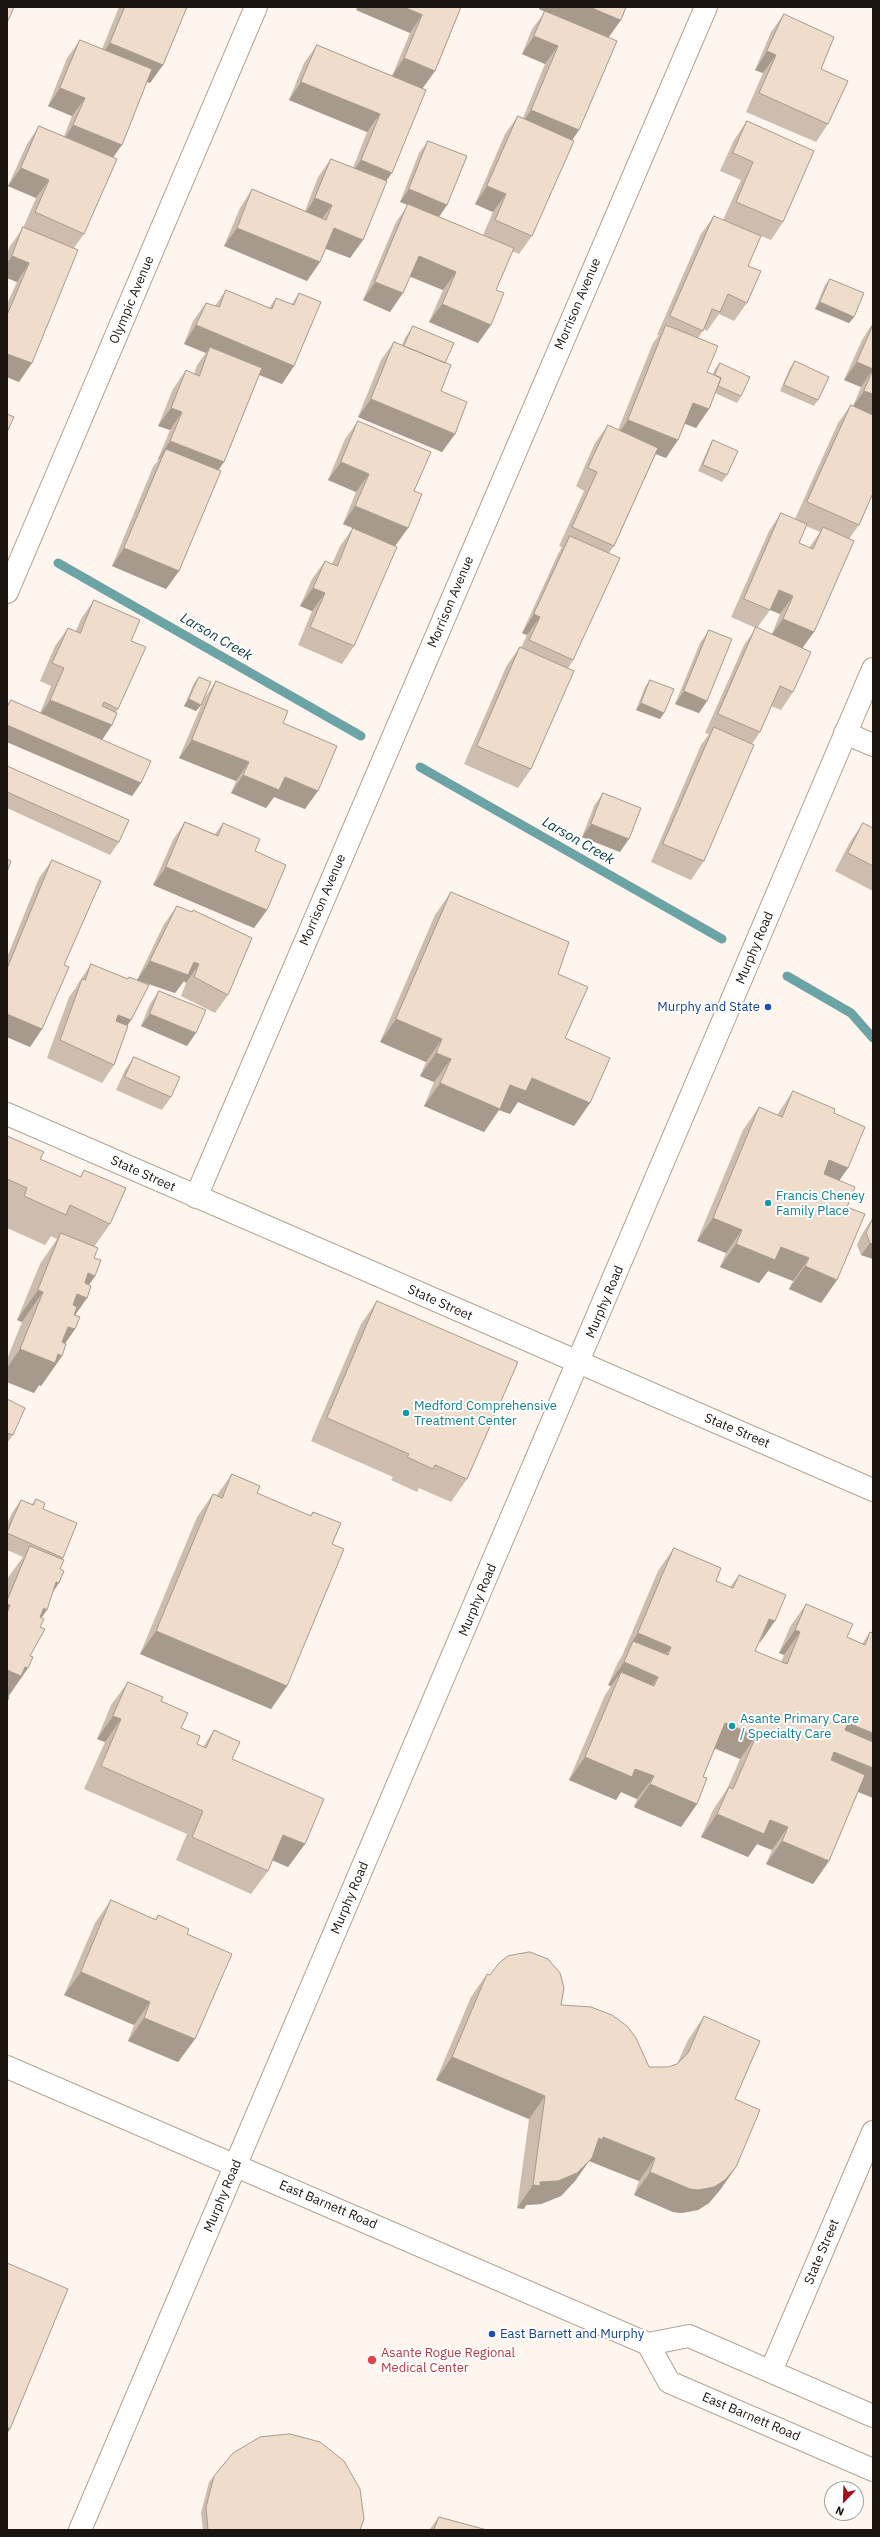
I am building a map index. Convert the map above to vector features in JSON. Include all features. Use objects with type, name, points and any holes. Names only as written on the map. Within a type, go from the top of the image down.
[{"type":"street","name":"Olympic Avenue","points":[[7,592],[256,7]]},
{"type":"street","name":"Morrison Avenue","points":[[196,1197],[706,7]]},
{"type":"street","name":"Murphy Road","points":[[80,2530],[579,1363],[873,669]]},
{"type":"street","points":[[845,733],[873,745]]},
{"type":"street","name":"State Street","points":[[7,1114],[873,1490]]},
{"type":"street","name":"East Barnett Road","points":[[7,2067],[648,2344],[669,2382],[873,2470]]},
{"type":"street","name":"State Street","points":[[771,2371],[873,2132]]},
{"type":"street","points":[[648,2344],[689,2336],[873,2416]]},
{"type":"building","points":[[7,7],[14,7],[7,23]]},
{"type":"building","points":[[125,7],[187,7],[163,65],[110,43]]},
{"type":"building","points":[[404,7],[461,7],[435,71],[404,58],[422,15]]},
{"type":"building","points":[[590,7],[626,7],[621,20]]},
{"type":"building","points":[[545,11],[617,41],[579,130],[531,110],[558,46],[534,36]]},
{"type":"building","points":[[784,14],[834,37],[821,69],[848,81],[828,124],[759,93],[776,55],[767,51]]},
{"type":"building","points":[[80,40],[152,69],[122,145],[73,125],[85,98],[60,88]]},
{"type":"building","points":[[317,45],[426,90],[392,173],[361,160],[380,114],[301,82]]},
{"type":"building","points":[[518,116],[574,141],[532,236],[495,220],[506,194],[487,186]]},
{"type":"building","points":[[747,121],[814,151],[783,222],[736,202],[753,162],[733,153]]},
{"type":"building","points":[[39,126],[117,159],[84,234],[35,212],[49,180],[21,168]]},
{"type":"building","points":[[428,141],[467,156],[447,205],[409,189]]},
{"type":"building","points":[[331,159],[387,181],[363,240],[334,228],[320,262],[237,228],[252,189],[326,220],[332,205],[315,198]]},
{"type":"building","points":[[408,204],[514,248],[496,290],[504,293],[491,325],[442,304],[456,272],[419,256],[403,293],[375,282]]},
{"type":"building","points":[[714,216],[761,236],[748,266],[761,271],[747,303],[728,294],[720,312],[712,309],[703,331],[670,316]]},
{"type":"building","points":[[23,227],[78,250],[32,363],[7,354],[7,315],[29,263],[12,256]]},
{"type":"building","points":[[830,279],[864,293],[854,317],[820,302]]},
{"type":"building","points":[[226,290],[272,309],[276,298],[294,305],[299,293],[321,302],[294,366],[196,325],[206,303],[219,307]]},
{"type":"building","points":[[666,325],[718,346],[707,372],[721,378],[709,409],[693,403],[678,440],[628,420]]},
{"type":"building","points":[[873,325],[873,369],[857,362]]},
{"type":"building","points":[[413,326],[454,343],[445,363],[404,346]]},
{"type":"building","points":[[394,342],[451,365],[441,391],[467,402],[455,434],[371,399]]},
{"type":"building","points":[[210,347],[262,368],[224,462],[170,441],[182,412],[171,408],[186,370],[199,376]]},
{"type":"building","points":[[795,361],[829,377],[818,400],[784,385]]},
{"type":"building","points":[[720,363],[750,377],[741,396],[718,386],[721,378],[715,375]]},
{"type":"building","points":[[873,370],[873,394],[864,391]]},
{"type":"building","points":[[851,405],[873,415],[873,493],[859,525],[807,502]]},
{"type":"building","points":[[7,414],[14,417],[7,432]]},
{"type":"building","points":[[358,421],[431,452],[414,491],[422,494],[408,528],[355,506],[369,474],[341,462]]},
{"type":"building","points":[[608,425],[658,448],[614,546],[572,527],[597,472],[588,468]]},
{"type":"building","points":[[713,440],[738,451],[727,475],[703,465]]},
{"type":"building","points":[[166,449],[221,471],[179,571],[124,548]]},
{"type":"building","points":[[781,513],[807,524],[799,543],[813,549],[823,527],[854,541],[814,632],[783,619],[793,596],[779,590],[770,610],[744,599]]},
{"type":"building","points":[[353,528],[397,547],[354,646],[310,627],[325,593],[313,588],[325,561],[337,566]]},
{"type":"building","points":[[570,536],[620,558],[573,660],[529,640],[540,617],[534,614]]},
{"type":"building","points":[[94,600],[140,620],[131,641],[146,647],[118,709],[104,702],[102,706],[117,713],[112,725],[50,700],[64,668],[52,663],[68,628],[80,633]]},
{"type":"building","points":[[756,627],[811,652],[793,692],[780,686],[760,732],[718,714]]},
{"type":"building","points":[[709,630],[732,639],[707,701],[684,691]]},
{"type":"building","points":[[520,647],[574,671],[531,769],[477,746]]},
{"type":"building","points":[[199,677],[211,682],[201,705],[189,699]]},
{"type":"building","points":[[650,680],[674,689],[664,713],[641,703]]},
{"type":"building","points":[[216,681],[288,711],[283,723],[337,746],[318,791],[285,777],[279,790],[243,775],[249,762],[192,740]]},
{"type":"building","points":[[11,700],[151,761],[141,783],[7,725],[7,708]]},
{"type":"building","points":[[714,727],[754,745],[704,861],[663,844]]},
{"type":"building","points":[[7,766],[129,820],[119,842],[7,792]]},
{"type":"building","points":[[603,793],[641,808],[629,839],[591,824]]},
{"type":"building","points":[[185,822],[218,836],[223,823],[260,839],[255,851],[286,865],[267,910],[166,867]]},
{"type":"building","points":[[863,823],[873,828],[873,866],[848,853]]},
{"type":"building","points":[[7,859],[11,861],[7,872]]},
{"type":"building","points":[[52,860],[101,881],[64,965],[69,967],[42,1029],[7,1014],[7,969]]},
{"type":"building","points":[[451,892],[569,942],[558,974],[588,987],[565,1038],[610,1058],[590,1103],[532,1078],[526,1091],[510,1085],[500,1109],[440,1083],[451,1059],[436,1053],[442,1039],[396,1019]]},
{"type":"building","points":[[177,906],[192,912],[193,910],[252,938],[228,995],[194,977],[199,964],[194,962],[188,975],[150,961]]},
{"type":"building","points":[[91,964],[128,979],[129,977],[149,985],[131,1020],[118,1015],[116,1021],[128,1026],[114,1065],[60,1040],[82,979],[85,980]]},
{"type":"building","points":[[159,991],[206,1010],[196,1033],[150,1014]]},
{"type":"building","points":[[134,1057],[180,1077],[171,1097],[125,1077]]},
{"type":"building","name":"Francis Cheney Family Place","points":[[793,1091],[835,1109],[834,1113],[865,1127],[848,1168],[829,1160],[824,1174],[855,1187],[847,1207],[865,1214],[837,1280],[805,1266],[809,1258],[781,1247],[775,1260],[736,1244],[742,1230],[713,1218],[759,1107],[782,1117]]},
{"type":"building","points":[[7,1136],[44,1152],[40,1159],[81,1177],[84,1170],[126,1188],[110,1224],[70,1205],[66,1215],[24,1196],[27,1188],[7,1179]]},
{"type":"building","points":[[873,1221],[873,1244],[870,1243],[866,1233],[871,1222]]},
{"type":"building","points":[[61,1233],[98,1248],[94,1258],[101,1260],[95,1276],[88,1273],[85,1283],[91,1286],[87,1298],[77,1294],[73,1305],[77,1307],[74,1315],[80,1317],[75,1329],[68,1327],[62,1342],[66,1344],[62,1356],[58,1354],[55,1363],[20,1349],[43,1292],[38,1290]]},
{"type":"building","name":"Medford Comprehensive Treatment Center","points":[[377,1301],[518,1362],[467,1479],[435,1465],[433,1469],[407,1457],[409,1454],[327,1418]]},
{"type":"building","points":[[7,1399],[25,1408],[13,1435],[7,1433]]},
{"type":"building","points":[[232,1474],[260,1486],[257,1493],[311,1516],[313,1512],[341,1523],[332,1544],[344,1549],[287,1686],[156,1631],[213,1494],[222,1498]]},
{"type":"building","points":[[36,1499],[45,1503],[43,1509],[77,1523],[63,1558],[7,1533],[21,1500],[33,1505]]},
{"type":"building","points":[[30,1546],[64,1560],[60,1569],[64,1571],[59,1583],[56,1582],[47,1610],[44,1608],[40,1617],[44,1619],[40,1627],[45,1629],[30,1656],[33,1657],[28,1668],[25,1667],[21,1676],[7,1670],[7,1613],[10,1605],[7,1604],[7,1601]]},
{"type":"building","name":"Asante Primary Care / Specialty Care","points":[[674,1548],[721,1568],[716,1581],[733,1588],[739,1575],[786,1595],[775,1621],[769,1619],[755,1651],[787,1664],[800,1632],[795,1630],[806,1604],[853,1624],[847,1637],[865,1645],[870,1632],[873,1633],[873,1733],[848,1723],[845,1730],[873,1742],[873,1768],[834,1752],[831,1760],[865,1775],[829,1861],[782,1841],[788,1827],[770,1820],[764,1834],[717,1814],[729,1787],[733,1789],[756,1736],[725,1723],[703,1777],[707,1778],[697,1804],[650,1784],[654,1776],[635,1769],[632,1777],[585,1757],[621,1672],[654,1686],[658,1677],[624,1662],[633,1641],[668,1655],[671,1647],[638,1633]]},
{"type":"building","points":[[128,1682],[163,1697],[161,1701],[188,1713],[181,1728],[200,1736],[197,1744],[206,1748],[214,1730],[240,1742],[232,1759],[324,1799],[305,1844],[283,1835],[268,1871],[192,1837],[203,1811],[101,1766],[121,1719],[113,1716]]},
{"type":"building","points":[[111,1900],[156,1920],[158,1915],[189,1929],[187,1934],[232,1954],[195,2039],[144,2018],[150,2002],[81,1972]]},
{"type":"building","points":[[530,1952],[548,1959],[560,1973],[564,1988],[561,2005],[591,2007],[612,2015],[627,2026],[636,2038],[649,2067],[668,2067],[677,2064],[688,2053],[704,2016],[760,2041],[735,2099],[760,2110],[736,2167],[725,2180],[714,2187],[698,2190],[690,2189],[650,2172],[655,2158],[603,2137],[602,2140],[599,2138],[592,2158],[577,2173],[558,2181],[540,2182],[540,2186],[533,2185],[545,2096],[452,2057],[487,1974],[490,1975],[499,1963],[508,1956]]},
{"type":"building","points":[[7,2263],[68,2289],[10,2429],[7,2427]]},
{"type":"building","points":[[290,2434],[320,2442],[344,2461],[360,2489],[364,2519],[360,2530],[208,2530],[206,2507],[214,2476],[233,2453],[260,2437]]},
{"type":"building","points":[[439,2517],[487,2530],[434,2530]]},
{"type":"waterway","name":"Larson Creek","points":[[58,563],[361,736]]},
{"type":"waterway","name":"Larson Creek","points":[[420,767],[722,939]]},
{"type":"waterway","name":"Larson Creek","points":[[787,976],[851,1013],[873,1038]]},
{"type":"place","name":"Murphy and State","points":[[768,1007]]},
{"type":"place","name":"Francis Cheney Family Place","points":[[768,1203]]},
{"type":"place","name":"Medford Comprehensive Treatment Center","points":[[406,1413]]},
{"type":"place","name":"Asante Primary Care / Specialty Care","points":[[732,1726]]},
{"type":"place","name":"East Barnett and Murphy","points":[[492,2334]]},
{"type":"place","name":"Asante Rogue Regional Medical Center","points":[[372,2360]]}]
